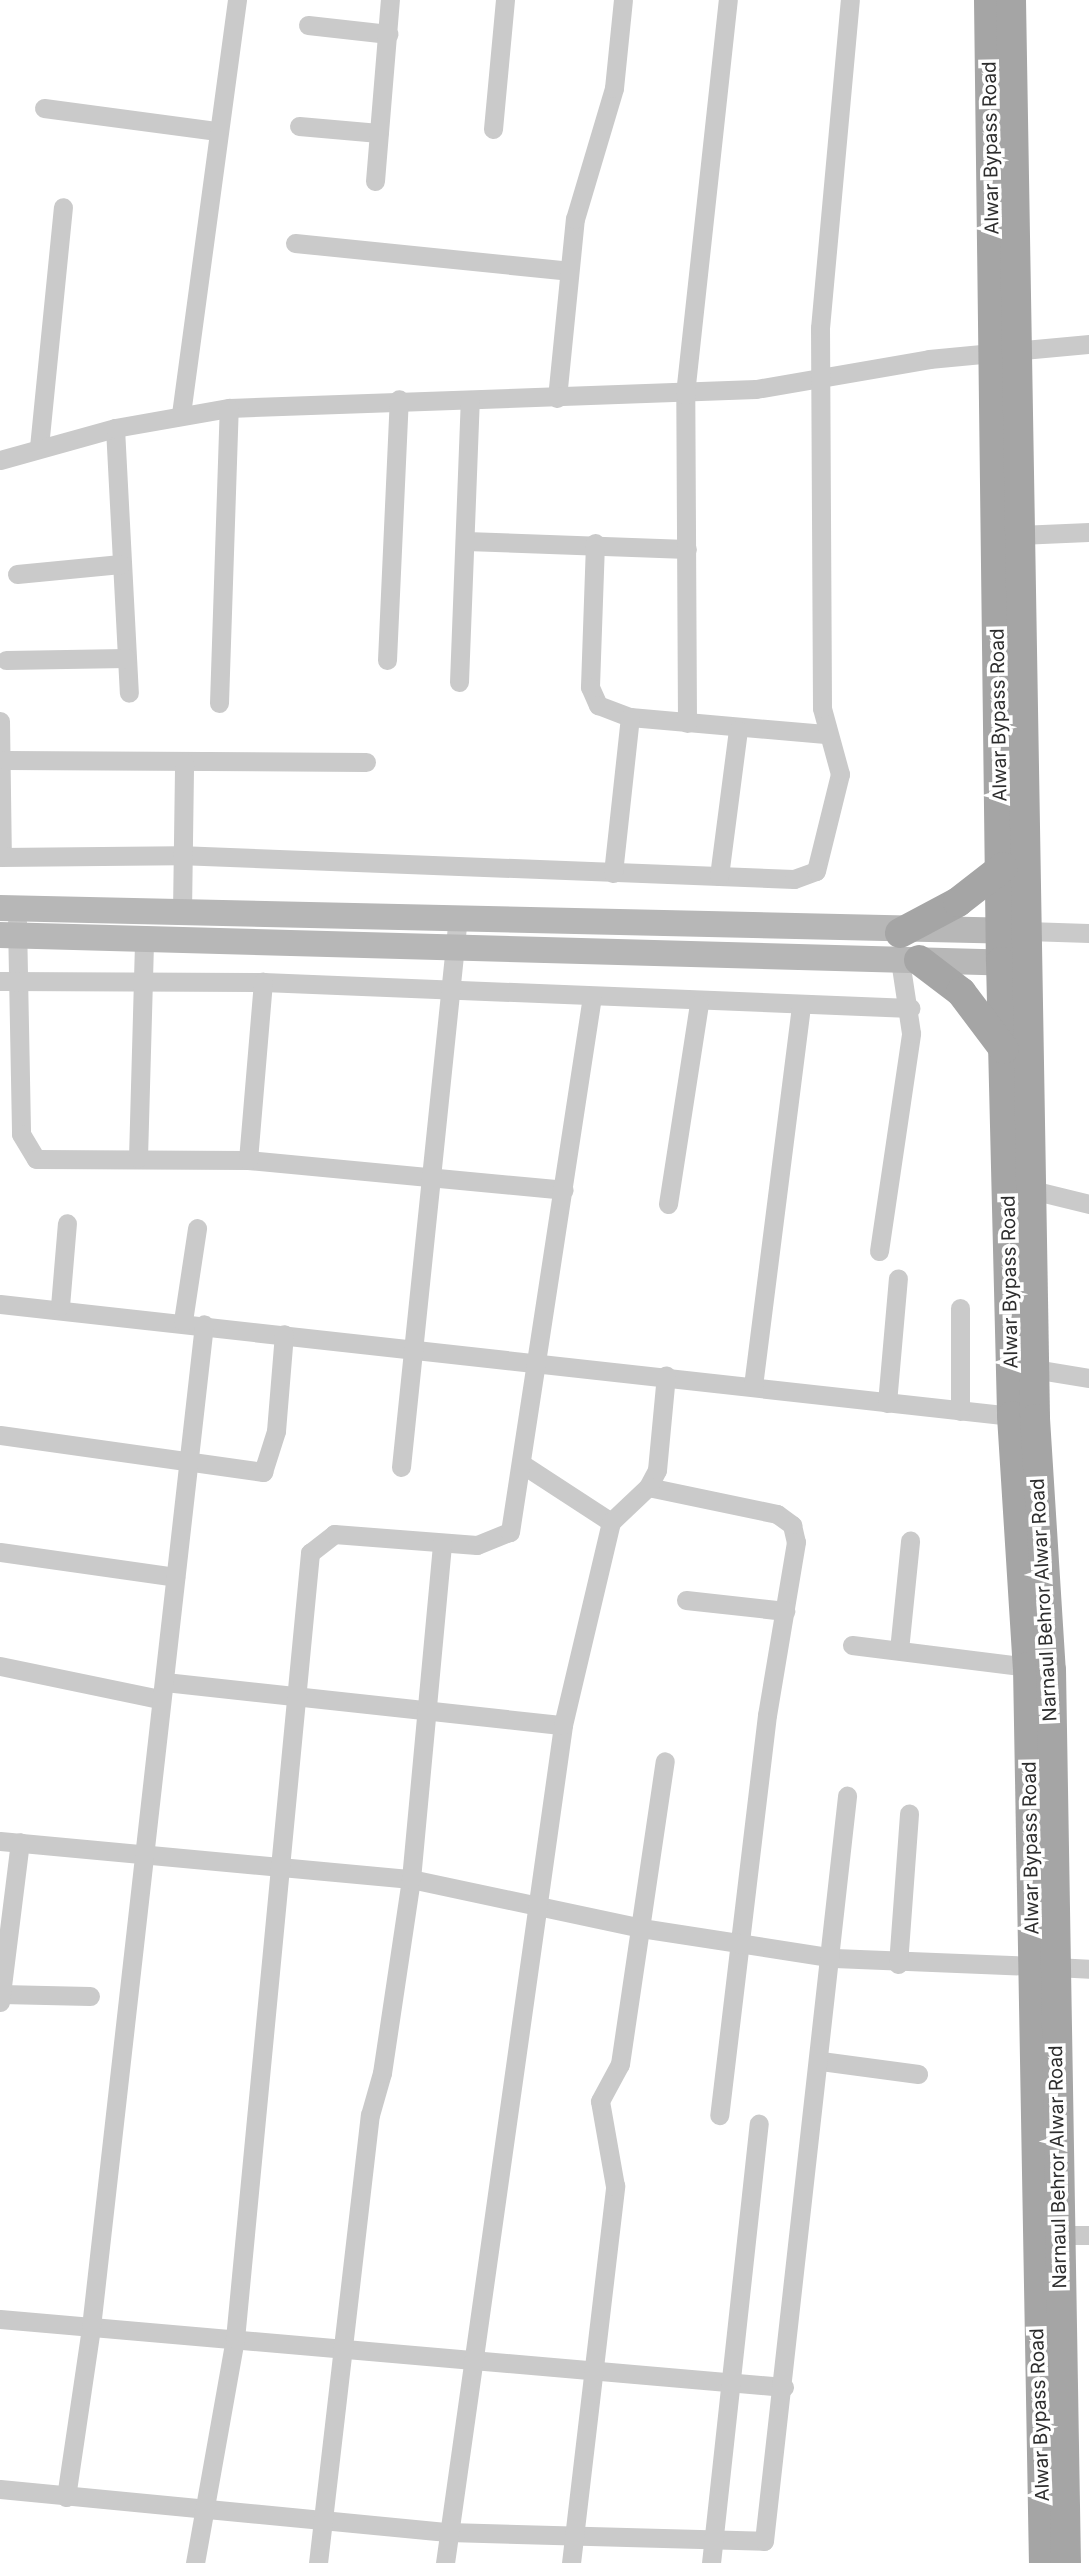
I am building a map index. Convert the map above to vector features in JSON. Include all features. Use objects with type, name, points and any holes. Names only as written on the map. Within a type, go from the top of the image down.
[{"type":"main road","name":"Alwar Bypass Road","points":[[989,0],[1006,350],[1019,535],[1014,931]]},
{"type":"main road","name":"Alwar Bypass Road","points":[[1011,0],[1003,867],[1014,931]]},
{"type":"main road","points":[[906,951],[958,902],[1003,867]]},
{"type":"main road","points":[[8,907],[458,916],[906,951],[1014,963]]},
{"type":"main road","points":[[8,935],[144,942],[906,951],[1014,931]]},
{"type":"main road","name":"Narnaul Behror Alwar Road","points":[[1014,931],[1014,963],[1032,1190],[1034,1369],[1051,1670],[1044,1966],[1058,2235],[1066,2563]]},
{"type":"main road","points":[[906,951],[978,1009],[1006,1053]]},
{"type":"main road","name":"Alwar Bypass Road","points":[[1014,963],[1006,1053],[1012,1416],[1044,1966],[1044,2563]]},
{"type":"street","points":[[375,181],[390,0]]},
{"type":"street","points":[[493,129],[505,0]]},
{"type":"street","points":[[557,398],[569,271],[583,177],[614,88],[622,0]]},
{"type":"street","points":[[687,723],[685,394],[728,0]]},
{"type":"street","points":[[0,721],[5,760],[1,857],[178,855],[794,879],[816,870],[840,774],[825,734],[819,380],[825,234],[850,0]]},
{"type":"street","points":[[181,414],[233,1]]},
{"type":"street","points":[[308,25],[388,34]]},
{"type":"street","points":[[44,108],[218,131]]},
{"type":"street","points":[[299,126],[379,133]]},
{"type":"street","points":[[39,447],[63,207]]},
{"type":"street","points":[[295,243],[569,271]]},
{"type":"street","points":[[0,460],[115,428],[181,414],[229,408],[399,399],[470,400],[685,394],[819,380],[1006,350],[1089,344]]},
{"type":"street","points":[[387,660],[399,399]]},
{"type":"street","points":[[459,682],[470,400]]},
{"type":"street","points":[[219,703],[229,408]]},
{"type":"street","points":[[115,428],[129,693]]},
{"type":"street","points":[[1019,535],[1089,532]]},
{"type":"street","points":[[466,541],[595,543],[687,549]]},
{"type":"street","points":[[595,543],[591,697],[630,717],[738,730],[825,734]]},
{"type":"street","points":[[17,574],[121,564]]},
{"type":"street","points":[[6,660],[126,658]]},
{"type":"street","points":[[613,873],[630,717]]},
{"type":"street","points":[[719,876],[738,730]]},
{"type":"street","points":[[5,760],[366,762]]},
{"type":"street","points":[[182,912],[178,855],[184,762]]},
{"type":"street","points":[[8,907],[9,981],[28,1154],[47,1160],[248,1160],[564,1190]]},
{"type":"street","points":[[401,1466],[458,916]]},
{"type":"street","points":[[1014,931],[1089,933]]},
{"type":"street","points":[[138,1158],[144,942]]},
{"type":"street","points":[[879,1251],[910,1008],[906,951]]},
{"type":"street","points":[[9,981],[262,982],[452,988],[699,1004],[910,1008]]},
{"type":"street","points":[[248,1160],[262,982]]},
{"type":"street","points":[[195,2563],[201,2506],[235,2339],[295,1695],[316,1543],[334,1534],[442,1543],[504,1539],[514,1520],[525,1465],[592,996]]},
{"type":"street","points":[[668,1204],[699,1004]]},
{"type":"street","points":[[754,1386],[801,1004]]},
{"type":"street","points":[[0,1085],[20,1082]]},
{"type":"street","points":[[1032,1190],[1089,1204]]},
{"type":"street","points":[[60,1306],[67,1223]]},
{"type":"street","points":[[183,1321],[197,1228]]},
{"type":"street","points":[[887,1403],[898,1278]]},
{"type":"street","points":[[0,1304],[60,1306],[284,1334],[415,1345],[539,1362],[1012,1416]]},
{"type":"street","points":[[960,1308],[960,1411]]},
{"type":"street","points":[[66,2497],[91,2327],[145,1856],[186,1461],[204,1324]]},
{"type":"street","points":[[0,1435],[186,1461],[248,1474],[268,1468],[284,1334]]},
{"type":"street","points":[[1034,1369],[1089,1378]]},
{"type":"street","points":[[445,2563],[470,2356],[522,2045],[533,1905],[563,1725],[611,1522],[648,1487],[662,1444],[666,1375]]},
{"type":"street","points":[[525,1465],[611,1522]]},
{"type":"street","points":[[648,1487],[786,1519],[796,1542],[738,1945],[719,2115]]},
{"type":"street","points":[[899,1650],[910,1541]]},
{"type":"street","points":[[318,2563],[370,2115],[411,1879],[442,1543]]},
{"type":"street","points":[[0,1552],[175,1577]]},
{"type":"street","points":[[686,1600],[785,1611]]},
{"type":"street","points":[[852,1645],[1028,1667]]},
{"type":"street","points":[[0,1666],[162,1690],[295,1695],[427,1707],[563,1725]]},
{"type":"street","points":[[571,2563],[615,2186],[600,2101],[620,2064],[665,1761]]},
{"type":"street","points":[[0,2489],[66,2497],[201,2506],[448,2532],[574,2534],[713,2543],[764,2541],[834,1958],[847,1796]]},
{"type":"street","points":[[898,1964],[909,1813]]},
{"type":"street","points":[[0,1840],[145,1856],[278,1864],[411,1879],[641,1928],[834,1958],[898,1964],[1089,1969]]},
{"type":"street","points":[[20,1842],[1,1998],[90,1996]]},
{"type":"street","points":[[821,2061],[918,2074]]},
{"type":"street","points":[[711,2563],[735,2382],[759,2124]]},
{"type":"street","points":[[1058,2235],[1089,2235]]},
{"type":"street","points":[[0,2319],[470,2356],[784,2387]]}]
